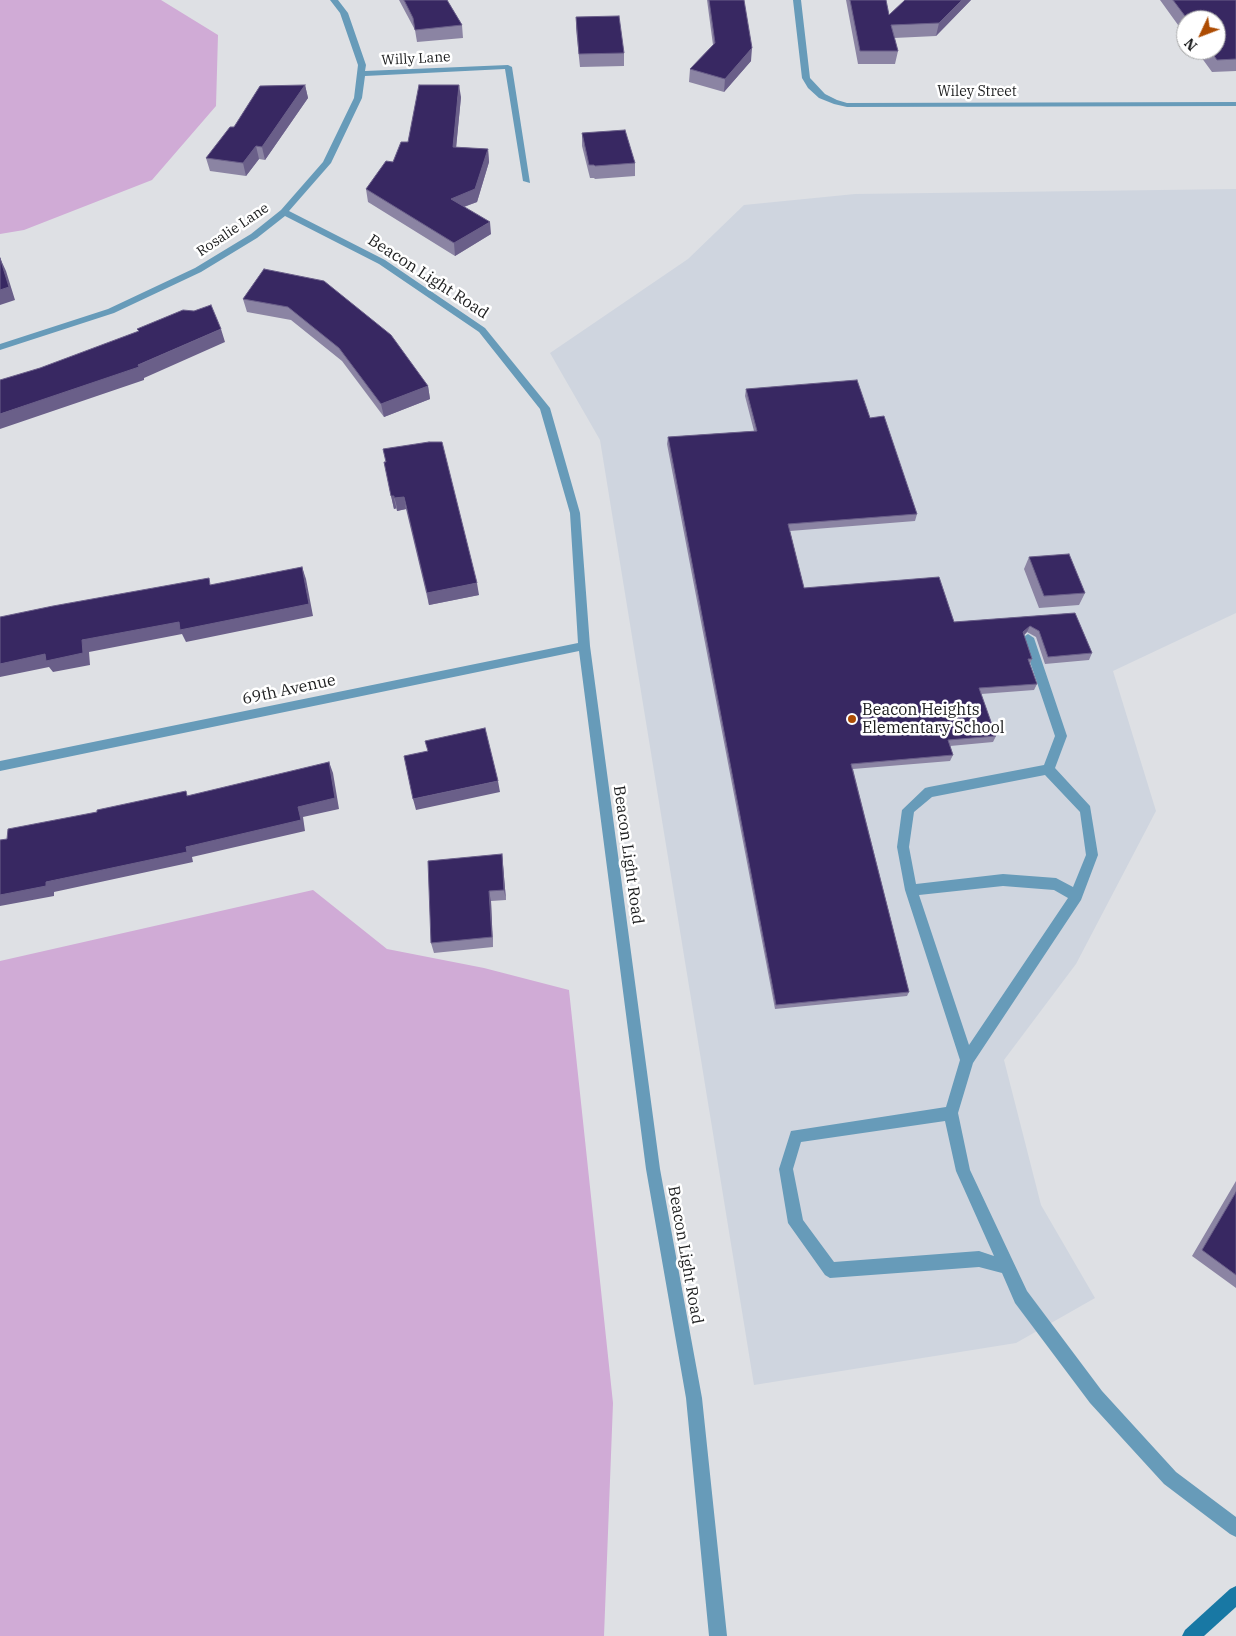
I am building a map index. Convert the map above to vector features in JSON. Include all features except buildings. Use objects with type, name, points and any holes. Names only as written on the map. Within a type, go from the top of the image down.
[{"type":"street","name":"Rosalie Lane","points":[[0,347],[111,311],[198,270],[254,236],[284,212],[327,163],[358,98],[362,65],[344,13],[334,0]]},
{"type":"street","name":"Wiley Street","points":[[797,0],[806,78],[811,86],[822,96],[834,102],[846,104],[1236,104]]},
{"type":"street","name":"Willy Lane","points":[[361,74],[508,67],[528,181]]},
{"type":"street","name":"Beacon Light Road","points":[[284,212],[382,262],[482,330],[545,408],[575,513],[584,646],[653,1169],[694,1398],[718,1636]]},
{"type":"street","points":[[1028,638],[1061,736],[1048,769]]},
{"type":"street","name":"69th Avenue","points":[[0,766],[584,646]]},
{"type":"street","points":[[967,1060],[911,890],[903,847],[908,810],[929,792],[1048,769]]},
{"type":"street","points":[[1048,769],[1086,810],[1092,855],[1076,896],[967,1060],[952,1113],[963,1171],[1021,1297],[1096,1397],[1170,1478],[1236,1528]]},
{"type":"street","points":[[911,890],[1003,880],[1056,884],[1076,896]]},
{"type":"street","points":[[952,1113],[796,1136],[786,1169],[796,1223],[830,1270],[979,1258],[1007,1267]]},
{"type":"street","points":[[1191,1636],[1236,1595]]},
{"type":"shaded area","points":[[0,0],[161,0],[218,35],[216,106],[152,180],[24,230],[0,234]]},
{"type":"shaded area","points":[[1236,189],[1236,613],[1113,671],[1156,811],[1076,964],[1004,1060],[1041,1205],[1095,1298],[1016,1343],[754,1385],[600,440],[550,353],[688,259],[744,205],[855,194]]},
{"type":"shaded area","points":[[313,890],[387,949],[484,968],[569,990],[613,1403],[604,1636],[0,1636],[0,961]]},
{"type":"place","name":"Beacon Heights Elementary School","points":[[852,719]]}]
